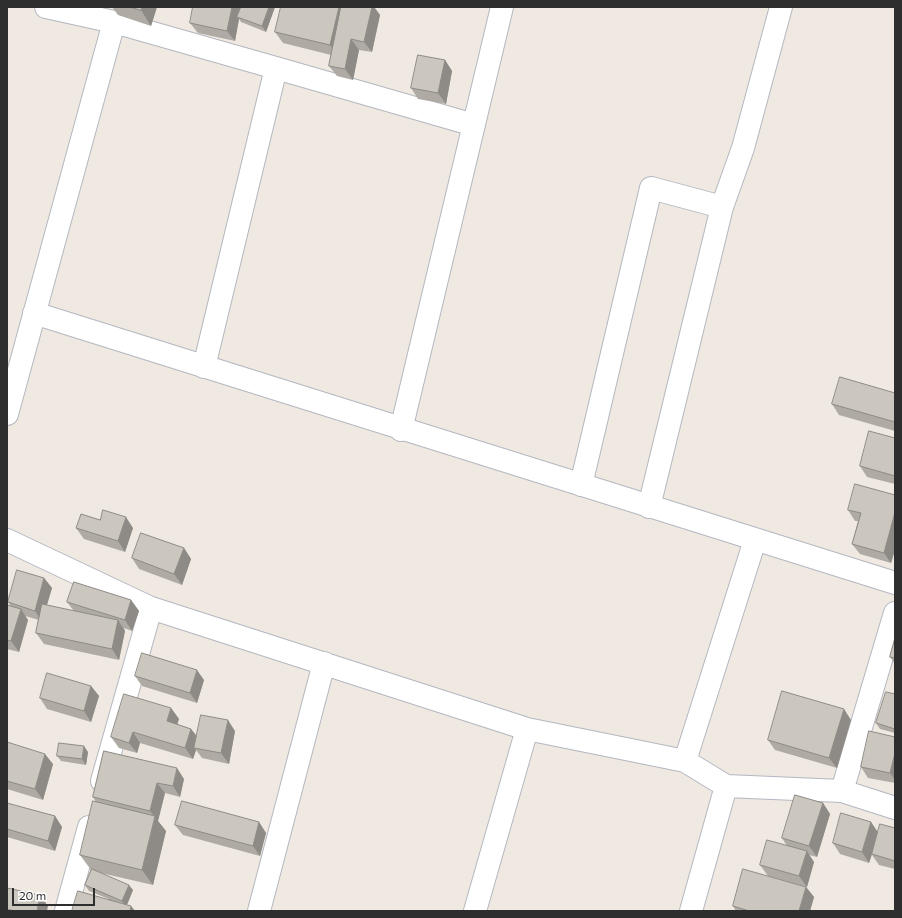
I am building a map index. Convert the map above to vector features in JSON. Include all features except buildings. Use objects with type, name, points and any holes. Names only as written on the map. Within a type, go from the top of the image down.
[{"type":"street","points":[[46,7],[114,22],[474,125]]},
{"type":"street","points":[[401,430],[502,7]]},
{"type":"street","points":[[649,507],[722,207],[743,148],[781,7]]},
{"type":"street","points":[[7,414],[114,22]]},
{"type":"street","points":[[204,367],[276,68]]},
{"type":"street","points":[[581,485],[651,188],[722,207]]},
{"type":"street","points":[[34,313],[401,430],[895,583]]},
{"type":"street","points":[[7,540],[151,608],[527,729],[685,761],[726,786],[842,791],[895,808]]},
{"type":"street","points":[[685,761],[755,540]]},
{"type":"street","points":[[66,911],[151,608]]},
{"type":"street","points":[[842,791],[895,613]]},
{"type":"street","points":[[259,911],[324,663]]},
{"type":"street","points":[[475,911],[527,729]]},
{"type":"street","points":[[690,911],[726,786]]}]
